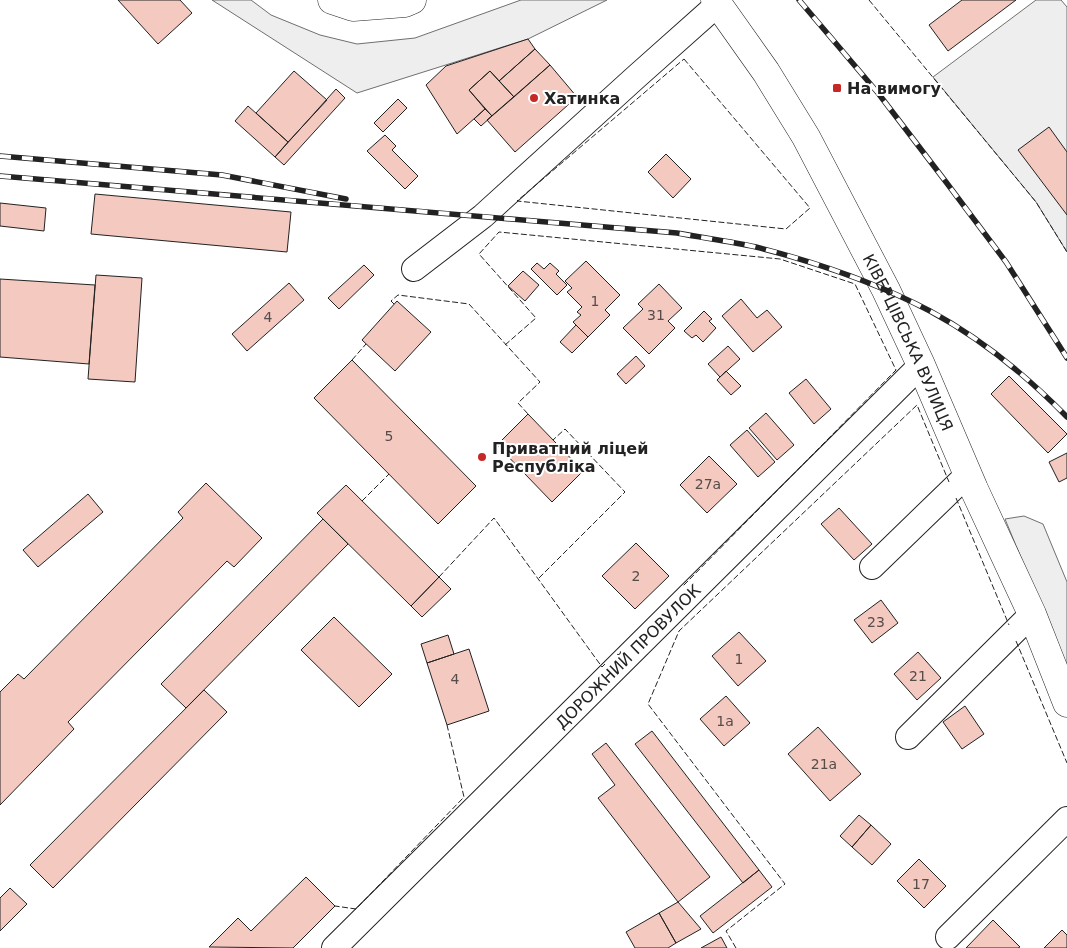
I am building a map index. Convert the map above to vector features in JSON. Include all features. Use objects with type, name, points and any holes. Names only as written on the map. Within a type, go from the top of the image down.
[{"type":"main road","points":[[332,0],[353,7],[405,3],[412,0]]},
{"type":"main road","name":"КІВЕРЦІВСЬКА ВУЛИЦЯ","points":[[717,2],[766,72],[806,137],[886,290],[1032,614],[1067,703]]},
{"type":"street","points":[[414,269],[483,216],[717,2]]},
{"type":"street","name":"ДОРОЖНИЙ ПРОВУЛОК","points":[[334,948],[921,365]]},
{"type":"street","points":[[872,567],[968,474]]},
{"type":"street","points":[[908,737],[1032,614]]},
{"type":"street","points":[[948,937],[1067,818]]},
{"type":"shaded area","points":[[212,0],[251,0],[271,15],[320,35],[357,44],[415,38],[521,0],[607,0],[528,39],[357,93]]},
{"type":"shaded area","points":[[1036,0],[1061,0],[1067,7],[1067,252],[1036,202],[933,77]]},
{"type":"shaded area","points":[[1024,516],[1043,524],[1067,582],[1067,669],[1005,519]]},
{"type":"building","points":[[118,0],[180,0],[192,13],[158,44]]},
{"type":"building","points":[[962,0],[1016,0],[948,51],[929,25]]},
{"type":"building","points":[[528,39],[535,49],[499,81],[490,71],[469,90],[485,109],[457,134],[426,85],[446,66]]},
{"type":"building","points":[[535,49],[550,65],[514,97],[499,81]]},
{"type":"building","points":[[550,65],[577,97],[515,152],[487,120]]},
{"type":"building","points":[[294,71],[327,100],[288,142],[256,113]]},
{"type":"building","points":[[490,71],[514,97],[492,116],[469,90]]},
{"type":"building","points":[[336,89],[345,98],[284,165],[275,157]]},
{"type":"building","points":[[398,99],[407,108],[383,132],[374,123]]},
{"type":"building","points":[[248,106],[288,142],[275,157],[235,121]]},
{"type":"building","points":[[485,109],[492,116],[481,126],[474,119]]},
{"type":"building","points":[[1049,127],[1067,152],[1067,215],[1018,150]]},
{"type":"building","points":[[385,135],[396,146],[392,150],[418,176],[405,189],[367,151]]},
{"type":"building","points":[[666,154],[691,179],[673,198],[648,172]]},
{"type":"building","points":[[95,194],[291,212],[287,252],[91,234]]},
{"type":"building","points":[[0,203],[46,208],[44,231],[0,226]]},
{"type":"building","points":[[586,261],[620,295],[605,310],[610,315],[588,337],[573,322],[581,315],[577,312],[582,307],[567,292],[572,288],[565,281]]},
{"type":"building","points":[[537,263],[544,269],[550,263],[559,271],[556,274],[567,285],[557,295],[531,269]]},
{"type":"building","points":[[364,265],[374,275],[339,309],[328,298]]},
{"type":"building","points":[[523,271],[539,285],[525,301],[508,286]]},
{"type":"building","points":[[96,275],[142,278],[135,382],[88,379]]},
{"type":"building","points":[[0,279],[95,285],[89,364],[0,357]]},
{"type":"building","points":[[289,283],[304,300],[247,351],[232,334]]},
{"type":"building","points":[[659,284],[682,308],[668,321],[675,328],[649,354],[623,328],[643,309],[638,304]]},
{"type":"building","points":[[741,299],[757,318],[767,310],[782,327],[753,352],[722,316]]},
{"type":"building","points":[[397,301],[431,332],[395,371],[362,340]]},
{"type":"building","points":[[704,311],[712,319],[709,321],[716,328],[703,342],[696,335],[692,338],[684,331]]},
{"type":"building","points":[[576,325],[588,337],[572,353],[560,342]]},
{"type":"building","points":[[728,346],[740,359],[720,377],[708,364]]},
{"type":"building","points":[[636,356],[645,366],[626,384],[617,374]]},
{"type":"building","points":[[352,360],[476,486],[438,524],[314,398]]},
{"type":"building","points":[[726,371],[741,386],[731,395],[717,380]]},
{"type":"building","points":[[1009,376],[1067,434],[1048,453],[991,394]]},
{"type":"building","points":[[806,379],[831,409],[814,424],[789,393]]},
{"type":"building","points":[[766,413],[794,445],[777,460],[749,428]]},
{"type":"building","points":[[528,414],[583,471],[552,502],[497,445]]},
{"type":"building","points":[[747,430],[775,462],[758,477],[730,445]]},
{"type":"building","points":[[1067,453],[1067,478],[1059,482],[1049,462]]},
{"type":"building","points":[[709,456],[737,484],[707,513],[680,485]]},
{"type":"building","points":[[206,483],[262,538],[234,567],[227,561],[68,722],[74,729],[0,805],[0,692],[18,674],[24,679],[183,518],[178,512]]},
{"type":"building","points":[[346,485],[439,577],[411,606],[317,513]]},
{"type":"building","points":[[88,494],[103,512],[38,567],[23,550]]},
{"type":"building","points":[[839,508],[872,544],[854,560],[821,524]]},
{"type":"building","points":[[323,519],[348,544],[186,708],[161,684]]},
{"type":"building","points":[[636,543],[669,576],[635,609],[602,576]]},
{"type":"building","points":[[439,577],[451,589],[422,617],[411,606]]},
{"type":"building","points":[[881,600],[898,623],[872,643],[854,620]]},
{"type":"building","points":[[334,617],[392,674],[359,707],[301,650]]},
{"type":"building","points":[[739,632],[766,661],[738,686],[712,656]]},
{"type":"building","points":[[448,635],[454,654],[427,663],[421,644]]},
{"type":"building","points":[[469,649],[489,711],[447,725],[427,663]]},
{"type":"building","points":[[918,652],[941,678],[917,700],[894,674]]},
{"type":"building","points":[[204,690],[227,712],[53,888],[30,865]]},
{"type":"building","points":[[726,696],[750,723],[724,746],[700,719]]},
{"type":"building","points":[[965,706],[984,734],[962,749],[943,722]]},
{"type":"building","points":[[818,727],[861,774],[830,801],[788,754]]},
{"type":"building","points":[[652,731],[759,870],[743,883],[635,744]]},
{"type":"building","points":[[606,743],[710,877],[678,902],[598,798],[615,785],[592,754]]},
{"type":"building","points":[[859,815],[871,825],[852,847],[840,836]]},
{"type":"building","points":[[871,825],[891,844],[872,865],[852,847]]},
{"type":"building","points":[[919,859],[946,886],[924,908],[897,881]]},
{"type":"building","points":[[759,870],[772,887],[713,933],[700,916]]},
{"type":"building","points":[[306,877],[335,906],[293,948],[209,947],[238,918],[251,931]]},
{"type":"building","points":[[10,888],[27,904],[0,931],[0,898]]},
{"type":"building","points":[[678,902],[701,929],[676,943],[659,913]]},
{"type":"building","points":[[659,913],[676,943],[668,948],[635,948],[626,932]]},
{"type":"building","points":[[993,920],[1020,947],[966,948]]},
{"type":"building","points":[[1062,930],[1067,935],[1067,948],[1044,948]]},
{"type":"building","points":[[721,937],[727,948],[701,948]]},
{"type":"railway","points":[[799,0],[878,93],[1006,262],[1067,358]]},
{"type":"railway","points":[[0,156],[222,175],[346,199]]},
{"type":"railway","points":[[0,176],[677,233],[756,247],[844,274],[888,291],[930,311],[967,333],[1002,359],[1036,387],[1067,417]]},
{"type":"fence","points":[[869,0],[1036,202],[1067,252]]},
{"type":"fence","points":[[684,59],[810,208],[786,229],[517,201],[684,59]]},
{"type":"fence","points":[[505,345],[536,318],[479,254],[499,232],[780,259],[855,284],[896,370],[683,586]]},
{"type":"fence","points":[[394,304],[391,301],[398,295],[469,304],[540,382],[518,403],[528,414]]},
{"type":"fence","points":[[352,360],[366,344]]},
{"type":"fence","points":[[736,948],[726,931],[785,884],[648,704],[679,631],[917,405],[949,482]]},
{"type":"fence","points":[[539,578],[625,492],[565,429],[553,440]]},
{"type":"fence","points":[[362,501],[389,474]]},
{"type":"fence","points":[[956,498],[1009,625]]},
{"type":"fence","points":[[439,577],[494,518],[602,667],[605,664]]},
{"type":"fence","points":[[1016,641],[1067,763]]},
{"type":"fence","points":[[334,907],[356,909],[464,797],[447,725]]},
{"type":"place","name":"На вимогу","points":[[837,88]]},
{"type":"place","name":"Хатинка","points":[[534,98]]},
{"type":"place","name":"Приватний ліцей Республіка","points":[[482,457]]}]
